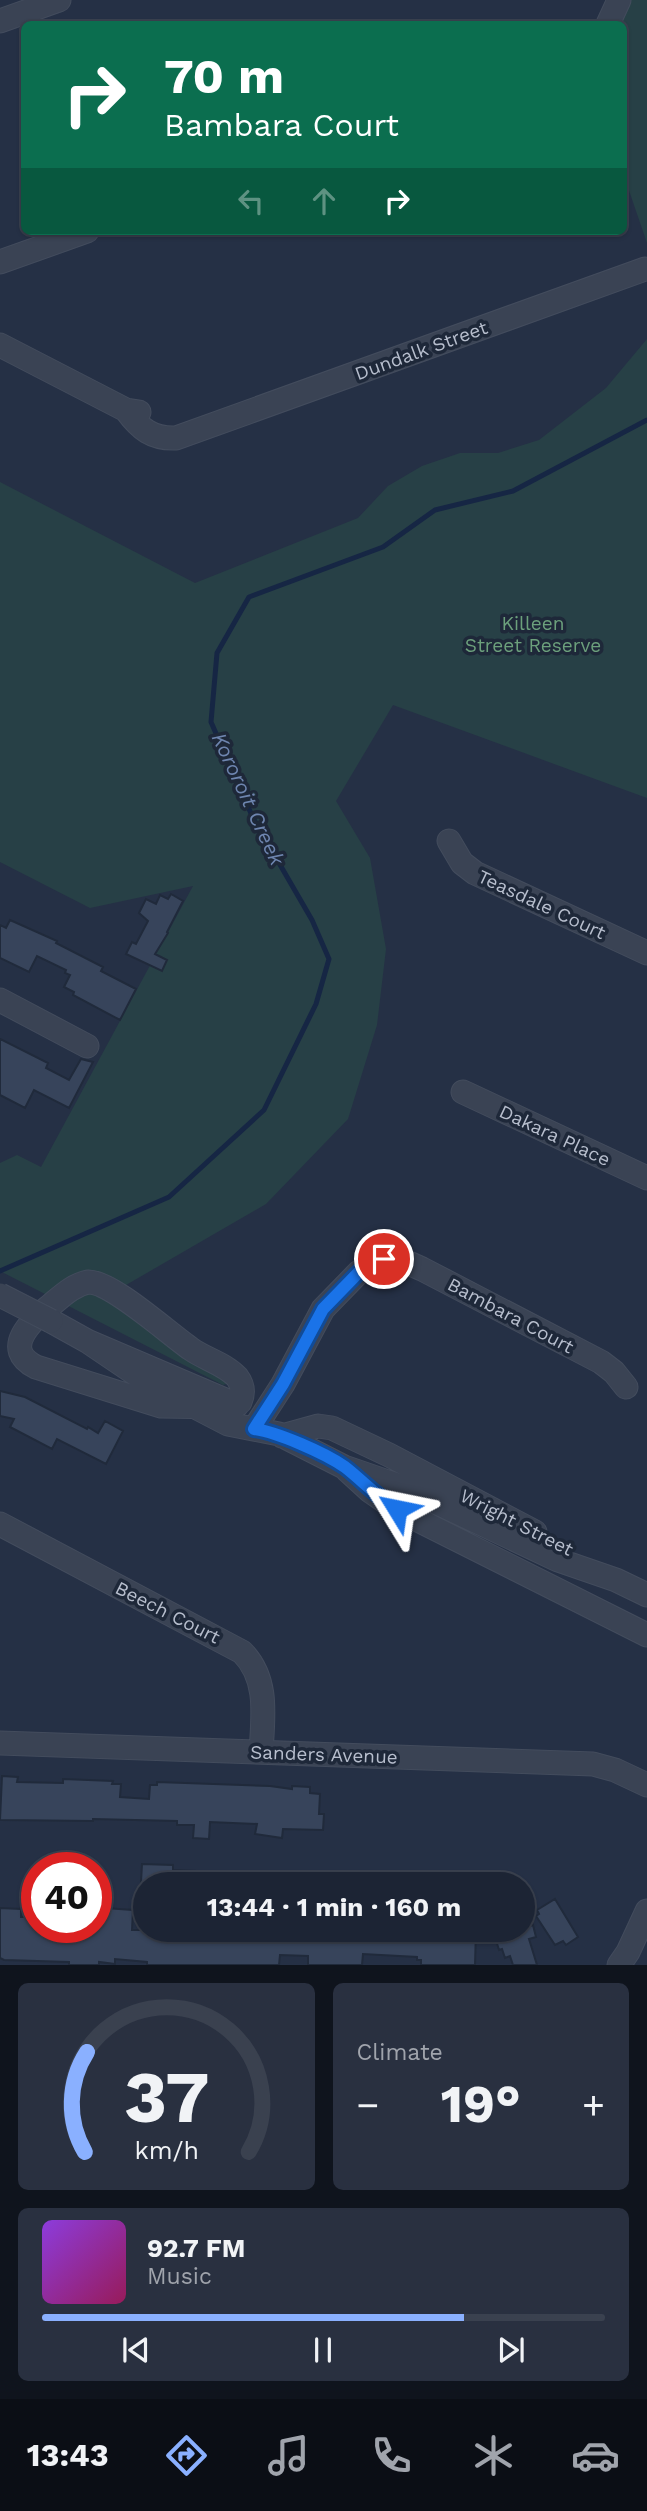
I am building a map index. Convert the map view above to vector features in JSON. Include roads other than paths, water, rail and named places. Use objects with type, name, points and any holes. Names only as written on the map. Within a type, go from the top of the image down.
[{"type":"street","points":[[0,21],[59,0]]},
{"type":"street","points":[[609,21],[619,0]]},
{"type":"street","points":[[0,262],[76,235]]},
{"type":"street","name":"Dundalk Street","points":[[0,345],[126,410],[140,412],[176,430],[198,430],[645,269]]},
{"type":"street","name":"Teasdale Court","points":[[449,841],[462,863],[475,873],[647,953]]},
{"type":"street","points":[[0,1000],[87,1046]]},
{"type":"street","name":"Dakara Place","points":[[463,1092],[647,1178]]},
{"type":"street","name":"Bambara Court","points":[[257,1423],[283,1384],[323,1309],[359,1272],[384,1259],[392,1258],[422,1269],[601,1362],[614,1372],[626,1387]]},
{"type":"street","name":"Wright Street","points":[[196,1408],[153,1405],[32,1365],[23,1359],[19,1350],[20,1334],[26,1325],[76,1286],[88,1282],[101,1284],[189,1348],[233,1373],[242,1388],[242,1399],[237,1404]]},
{"type":"street","name":"Wright Street","points":[[0,1295],[87,1340],[237,1404],[257,1423],[344,1467],[408,1489],[558,1560],[616,1580],[647,1595]]},
{"type":"street","name":"Wright Street","points":[[87,1340],[149,1383],[228,1424],[257,1423]]},
{"type":"street","name":"Bambara Court","points":[[281,1435],[278,1411],[283,1384]]},
{"type":"street","points":[[196,1408],[237,1404]]},
{"type":"street","name":"Wright Street","points":[[281,1435],[320,1426],[342,1431],[528,1529],[578,1552],[590,1572]]},
{"type":"street","name":"Wright Street","points":[[344,1467],[370,1491],[397,1509],[647,1635]]},
{"type":"street","name":"Beech Court","points":[[0,1524],[242,1652],[254,1666],[261,1684],[261,1752]]},
{"type":"street","name":"Sanders Avenue","points":[[0,1744],[593,1764],[615,1770],[646,1785]]},
{"type":"street","points":[[619,1965],[647,1911]]},
{"type":"waterway","name":"Kororoit Creek","points":[[0,1271],[169,1197],[264,1110],[316,1004],[329,959],[312,920],[253,818],[211,722],[217,653],[249,597],[383,547],[435,510],[513,491],[647,420]]},
{"type":"park label","name":"Killeen Street Reserve","points":[[533,634]]}]
